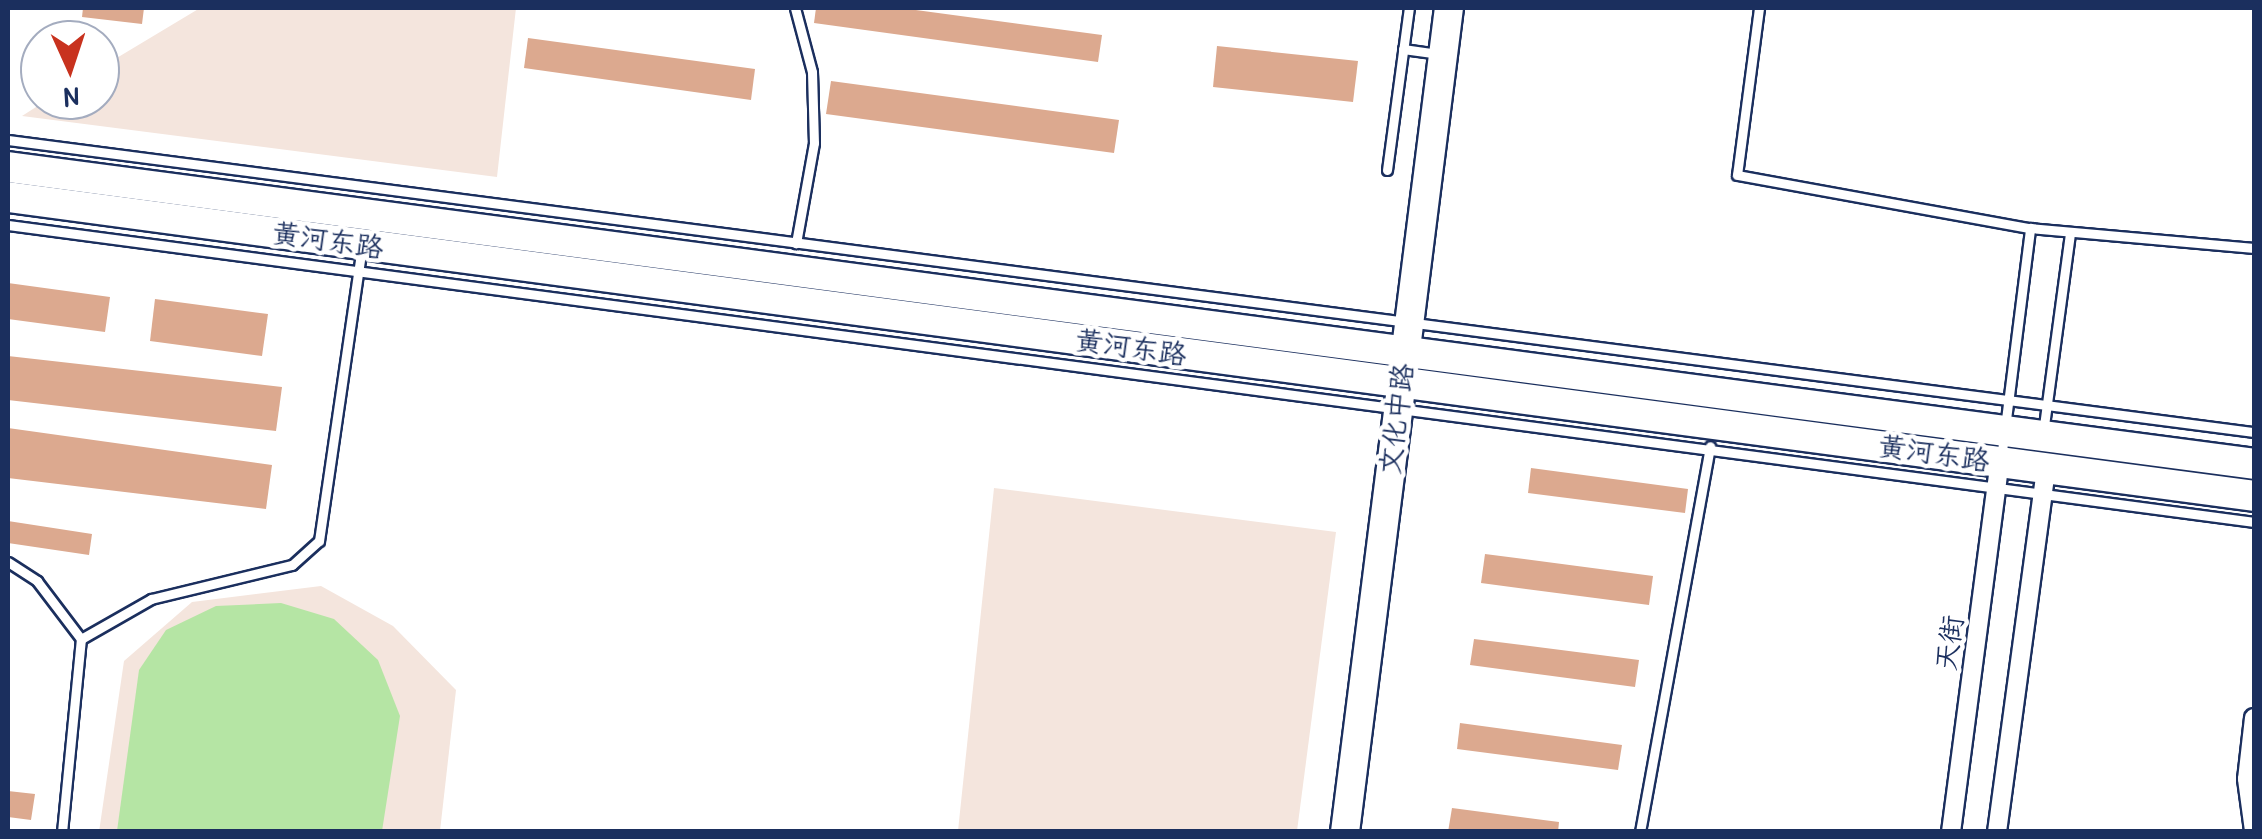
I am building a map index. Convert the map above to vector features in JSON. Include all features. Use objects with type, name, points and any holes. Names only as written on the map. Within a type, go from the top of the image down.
[{"type":"main road","name":"黄河东路","points":[[8,167],[2254,464]]},
{"type":"main road","name":"黄河东路","points":[[8,197],[360,258],[1999,474],[2254,496]]},
{"type":"street","name":"文化中路","points":[[1344,832],[1414,353],[1449,8]]},
{"type":"street","name":"文化中路","points":[[1417,322],[1468,8]]},
{"type":"street","name":"文化中路","points":[[1364,832],[1408,397]]},
{"type":"street","name":"天街","points":[[1951,832],[1999,474]]},
{"type":"street","points":[[1997,832],[2042,476]]},
{"type":"street","points":[[2254,718],[2247,779],[2254,832]]},
{"type":"lane","points":[[795,8],[812,72],[814,143],[796,243]]},
{"type":"lane","points":[[1387,170],[1409,8]]},
{"type":"lane","points":[[1759,8],[1737,175],[2030,228],[2254,248]]},
{"type":"lane","points":[[1404,49],[1443,54]]},
{"type":"lane","points":[[8,140],[2254,432]]},
{"type":"lane","points":[[8,225],[360,258],[318,541],[292,565],[151,598],[81,638]]},
{"type":"lane","points":[[1999,474],[2030,228]]},
{"type":"lane","points":[[2070,233],[2043,436],[2042,476],[2254,522]]},
{"type":"lane","points":[[1640,832],[1711,437]]},
{"type":"lane","points":[[8,562],[37,581],[81,638],[62,832]]},
{"type":"shaded area","points":[[200,8],[516,8],[497,177],[53,120],[120,120],[120,56]]},
{"type":"shaded area","points":[[994,488],[1336,532],[1297,831],[958,831]]},
{"type":"shaded area","points":[[321,586],[393,626],[456,690],[440,831],[99,832],[124,661],[192,602]]},
{"type":"green space","points":[[281,603],[334,619],[378,660],[400,716],[382,831],[117,831],[139,670],[166,630],[216,606]]},
{"type":"building","points":[[83,8],[144,8],[142,24],[82,17]]},
{"type":"building","points":[[816,8],[901,8],[1102,35],[1098,62],[814,23]]},
{"type":"building","points":[[528,38],[755,69],[751,100],[524,68]]},
{"type":"building","points":[[1217,46],[1358,61],[1353,102],[1213,87]]},
{"type":"building","points":[[831,81],[1119,120],[1114,153],[826,114]]},
{"type":"building","points":[[8,283],[110,297],[105,332],[8,319]]},
{"type":"building","points":[[155,299],[268,314],[262,356],[150,341]]},
{"type":"building","points":[[8,356],[282,387],[276,431],[8,400]]},
{"type":"building","points":[[8,428],[272,465],[266,509],[8,478]]},
{"type":"building","points":[[1531,468],[1688,489],[1685,513],[1528,493]]},
{"type":"building","points":[[8,521],[92,534],[89,555],[8,543]]},
{"type":"building","points":[[1485,554],[1653,576],[1649,605],[1481,583]]},
{"type":"building","points":[[1474,639],[1639,660],[1635,687],[1470,665]]},
{"type":"building","points":[[1460,723],[1622,745],[1618,770],[1457,749]]},
{"type":"building","points":[[8,791],[35,794],[31,820],[8,817]]},
{"type":"building","points":[[1452,808],[1559,822],[1558,832],[1448,832]]}]
